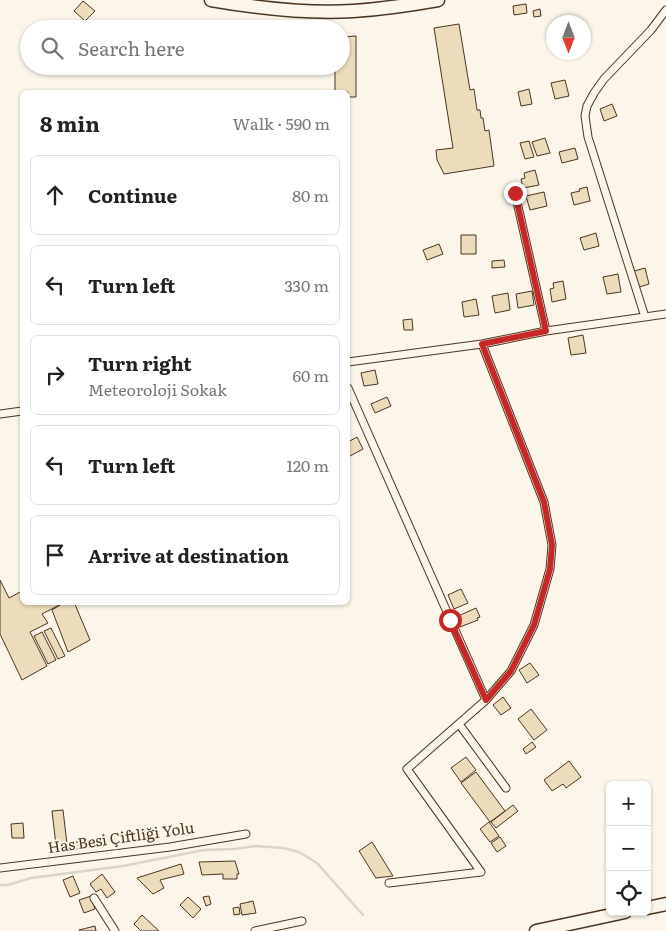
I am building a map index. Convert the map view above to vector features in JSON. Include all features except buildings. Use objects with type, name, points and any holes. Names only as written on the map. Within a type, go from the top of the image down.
[{"type":"highway","points":[[211,0],[285,10],[352,11],[396,7],[438,0]]},
{"type":"highway","points":[[651,907],[666,904]]},
{"type":"highway","points":[[536,931],[606,916]]},
{"type":"street","points":[[645,317],[588,137],[586,116],[587,106],[604,79],[651,30],[666,10]]},
{"type":"street","points":[[515,193],[546,331]]},
{"type":"street","points":[[350,362],[482,344],[546,331],[666,314]]},
{"type":"street","points":[[388,883],[481,872],[407,769],[486,700],[511,671],[534,625],[550,569],[552,545],[544,502],[482,344]]},
{"type":"street","points":[[350,393],[486,700]]},
{"type":"street","points":[[0,414],[20,411]]},
{"type":"street","points":[[459,724],[506,788]]},
{"type":"street","name":"Has Besi Çiftliği Yolu","points":[[0,868],[170,847],[246,834]]},
{"type":"street","points":[[94,898],[115,931]]},
{"type":"street","points":[[255,931],[302,921]]},
{"type":"waterway","points":[[0,885],[8,885],[31,878],[123,866],[204,850],[256,846],[283,848],[299,852],[317,863],[363,915]]},
{"type":"route","points":[[450,620],[486,700],[511,671],[534,625],[550,569],[552,545],[544,502],[482,344],[546,331],[515,193]]}]
